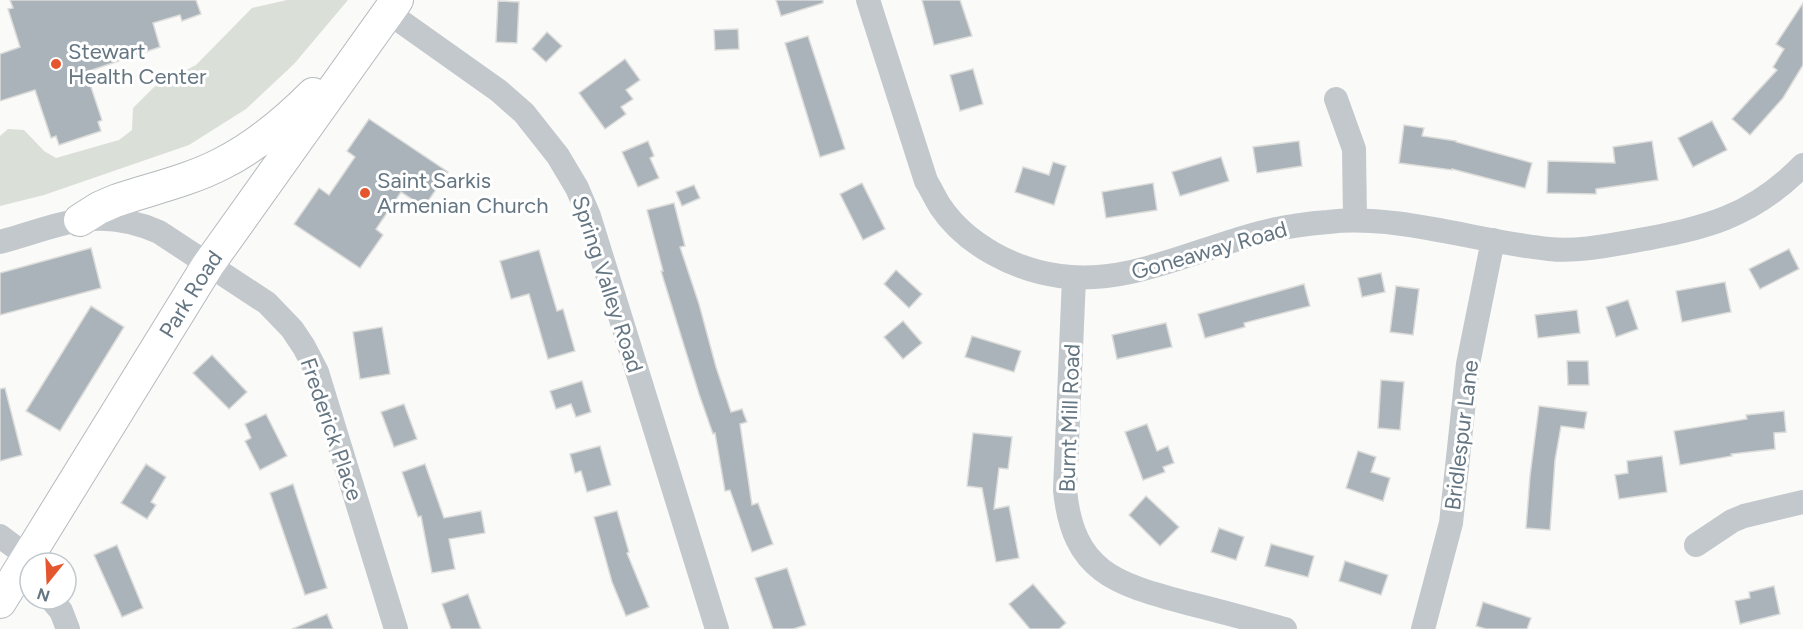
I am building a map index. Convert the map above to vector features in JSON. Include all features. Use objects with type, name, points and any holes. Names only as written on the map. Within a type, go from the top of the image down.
[{"type":"main road","name":"Park Road","points":[[34,551],[208,265],[393,6]]},
{"type":"main road","points":[[80,220],[115,201],[207,170],[249,147],[302,106],[368,42]]},
{"type":"main road","name":"Park Road","points":[[0,602],[18,576]]},
{"type":"street","name":"Goneaway Road","points":[[868,0],[926,181],[941,207],[958,227],[979,244],[1005,259],[1028,269],[1074,278],[1124,274],[1250,235],[1291,226],[1355,220],[1418,227],[1551,250],[1585,249],[1679,233],[1737,214],[1763,200],[1803,165]]},
{"type":"street","name":"Spring Valley Road","points":[[393,6],[524,113],[558,156],[577,188],[589,216],[717,629]]},
{"type":"street","points":[[1336,99],[1354,149],[1355,220]]},
{"type":"street","name":"Frederick Place","points":[[0,242],[80,220],[109,218],[140,224],[159,232],[267,303],[292,329],[309,356],[320,383],[396,629]]},
{"type":"street","name":"Bridlespur Lane","points":[[1423,629],[1451,523],[1468,364],[1492,240]]},
{"type":"street","name":"Burnt Mill Road","points":[[1074,278],[1065,490],[1072,530],[1083,550],[1092,562],[1108,575],[1136,589],[1257,625],[1285,629]]},
{"type":"street","points":[[1696,545],[1744,516],[1803,502]]},
{"type":"street","points":[[0,536],[18,551]]},
{"type":"street","points":[[61,611],[68,629]]},
{"type":"shaded area","points":[[287,0],[348,0],[294,64],[246,109],[189,145],[44,195],[0,206],[0,136],[8,129],[24,130],[44,151],[56,158],[119,140],[132,130],[133,108],[154,87],[196,65],[252,8]]},
{"type":"building","name":"Stewart Health Center","points":[[10,0],[196,0],[201,14],[182,21],[180,15],[153,23],[160,47],[86,72],[102,120],[98,122],[101,131],[59,145],[56,136],[51,138],[35,90],[0,101],[0,54],[20,47],[8,9],[13,8]]},
{"type":"building","points":[[776,0],[823,0],[823,3],[781,16]]},
{"type":"building","points":[[922,0],[960,0],[972,36],[934,45]]},
{"type":"building","points":[[498,1],[519,2],[517,43],[496,42]]},
{"type":"building","points":[[1803,3],[1803,65],[1783,98],[1750,135],[1732,119],[1777,70],[1773,67],[1784,49],[1776,44]]},
{"type":"building","points":[[738,29],[739,49],[715,50],[714,30]]},
{"type":"building","points":[[547,32],[562,46],[546,62],[532,49]]},
{"type":"building","points":[[808,36],[845,149],[820,157],[785,43]]},
{"type":"building","points":[[625,59],[640,80],[626,90],[633,99],[621,107],[626,114],[605,129],[579,93]]},
{"type":"building","points":[[973,69],[983,104],[960,111],[950,75]]},
{"type":"building","name":"Saint Sarkis Armenian Church","points":[[369,119],[448,172],[424,207],[401,192],[376,229],[383,235],[360,268],[294,224],[319,188],[329,195],[355,157],[347,151]]},
{"type":"building","points":[[1712,121],[1727,150],[1693,167],[1678,138]]},
{"type":"building","points":[[1404,125],[1424,128],[1422,136],[1456,141],[1532,163],[1525,188],[1452,169],[1399,163]]},
{"type":"building","points":[[648,141],[654,156],[650,158],[659,178],[638,187],[622,152]]},
{"type":"building","points":[[1299,141],[1302,166],[1257,173],[1253,147]]},
{"type":"building","points":[[1652,141],[1658,180],[1596,189],[1596,194],[1547,193],[1548,161],[1615,163],[1613,147]]},
{"type":"building","points":[[1221,157],[1229,181],[1180,196],[1172,172]]},
{"type":"building","points":[[1053,162],[1066,166],[1054,205],[1015,192],[1023,167],[1049,175]]},
{"type":"building","points":[[862,183],[885,229],[863,240],[840,194]]},
{"type":"building","points":[[1153,183],[1157,210],[1106,218],[1102,192]]},
{"type":"building","points":[[694,185],[700,198],[682,206],[676,192]]},
{"type":"building","points":[[674,203],[685,246],[680,247],[731,412],[742,409],[747,422],[740,424],[752,505],[758,503],[773,544],[752,552],[730,490],[725,491],[715,433],[713,434],[699,394],[661,271],[663,271],[647,210]]},
{"type":"building","points":[[91,248],[101,288],[0,315],[0,273]]},
{"type":"building","points":[[1789,249],[1799,269],[1760,289],[1749,269]]},
{"type":"building","points":[[539,250],[557,311],[563,309],[575,351],[548,359],[529,294],[511,299],[500,261]]},
{"type":"building","points":[[896,270],[922,294],[909,308],[884,284]]},
{"type":"building","points":[[1381,273],[1385,292],[1362,297],[1358,278]]},
{"type":"building","points":[[1725,282],[1731,312],[1682,322],[1676,291]]},
{"type":"building","points":[[1304,284],[1310,306],[1244,323],[1245,327],[1205,338],[1198,314]]},
{"type":"building","points":[[1396,286],[1419,289],[1413,335],[1390,332]]},
{"type":"building","points":[[1628,300],[1638,329],[1616,337],[1606,307]]},
{"type":"building","points":[[91,306],[124,327],[60,431],[26,411]]},
{"type":"building","points":[[1577,310],[1580,333],[1538,338],[1535,315]]},
{"type":"building","points":[[903,321],[922,343],[903,359],[884,337]]},
{"type":"building","points":[[1166,323],[1172,347],[1117,359],[1112,335]]},
{"type":"building","points":[[382,327],[390,374],[360,379],[353,332]]},
{"type":"building","points":[[972,336],[1021,351],[1014,372],[965,357]]},
{"type":"building","points":[[212,355],[247,392],[229,409],[193,373]]},
{"type":"building","points":[[1567,361],[1588,361],[1589,385],[1568,385]]},
{"type":"building","points":[[1381,380],[1404,382],[1400,430],[1378,428]]},
{"type":"building","points":[[582,381],[591,412],[576,417],[571,404],[556,409],[550,391]]},
{"type":"building","points":[[5,388],[22,455],[0,461],[0,389]]},
{"type":"building","points":[[404,404],[417,439],[394,447],[381,412]]},
{"type":"building","points":[[1539,406],[1587,412],[1584,429],[1561,426],[1555,460],[1550,530],[1526,528]]},
{"type":"building","points":[[1784,411],[1786,432],[1774,433],[1775,449],[1731,454],[1732,456],[1680,465],[1674,431],[1747,419],[1746,415]]},
{"type":"building","points":[[266,414],[287,456],[260,470],[245,441],[251,438],[245,424]]},
{"type":"building","points":[[1147,424],[1157,451],[1168,446],[1174,463],[1163,467],[1165,472],[1143,480],[1125,432]]},
{"type":"building","points":[[973,433],[1012,437],[1008,469],[999,468],[994,509],[1009,506],[1019,558],[996,562],[982,488],[967,486]]},
{"type":"building","points":[[600,446],[611,485],[587,492],[581,471],[575,473],[570,454]]},
{"type":"building","points":[[1358,451],[1376,457],[1371,472],[1390,478],[1383,501],[1346,488]]},
{"type":"building","points":[[1662,456],[1667,492],[1619,499],[1615,475],[1628,473],[1627,461]]},
{"type":"building","points":[[146,464],[166,477],[151,502],[156,505],[147,519],[121,503]]},
{"type":"building","points":[[425,464],[444,518],[481,511],[485,533],[449,539],[455,569],[432,573],[421,516],[418,517],[402,472]]},
{"type":"building","points":[[293,484],[327,588],[305,595],[270,493]]},
{"type":"building","points":[[1146,496],[1179,527],[1160,546],[1129,515]]},
{"type":"building","points":[[617,511],[629,552],[627,553],[649,607],[626,616],[612,582],[594,517]]},
{"type":"building","points":[[1219,528],[1244,537],[1236,560],[1211,552]]},
{"type":"building","points":[[1271,544],[1314,556],[1308,577],[1265,566]]},
{"type":"building","points":[[117,545],[143,608],[122,617],[94,555]]},
{"type":"building","points":[[1345,561],[1388,575],[1381,595],[1339,581]]},
{"type":"building","points":[[787,568],[806,625],[793,629],[773,629],[755,578]]},
{"type":"building","points":[[1033,584],[1066,623],[1059,629],[1030,629],[1009,604]]},
{"type":"building","points":[[1774,586],[1780,614],[1740,624],[1735,601],[1750,598],[1749,592]]},
{"type":"building","points":[[468,594],[481,629],[451,629],[442,604]]},
{"type":"building","points":[[1483,602],[1531,618],[1527,629],[1486,629],[1476,626]]},
{"type":"building","points":[[327,614],[333,629],[292,629]]},
{"type":"place","name":"Stewart Health Center","points":[[56,64]]},
{"type":"place","name":"Saint Sarkis Armenian Church","points":[[365,193]]}]
